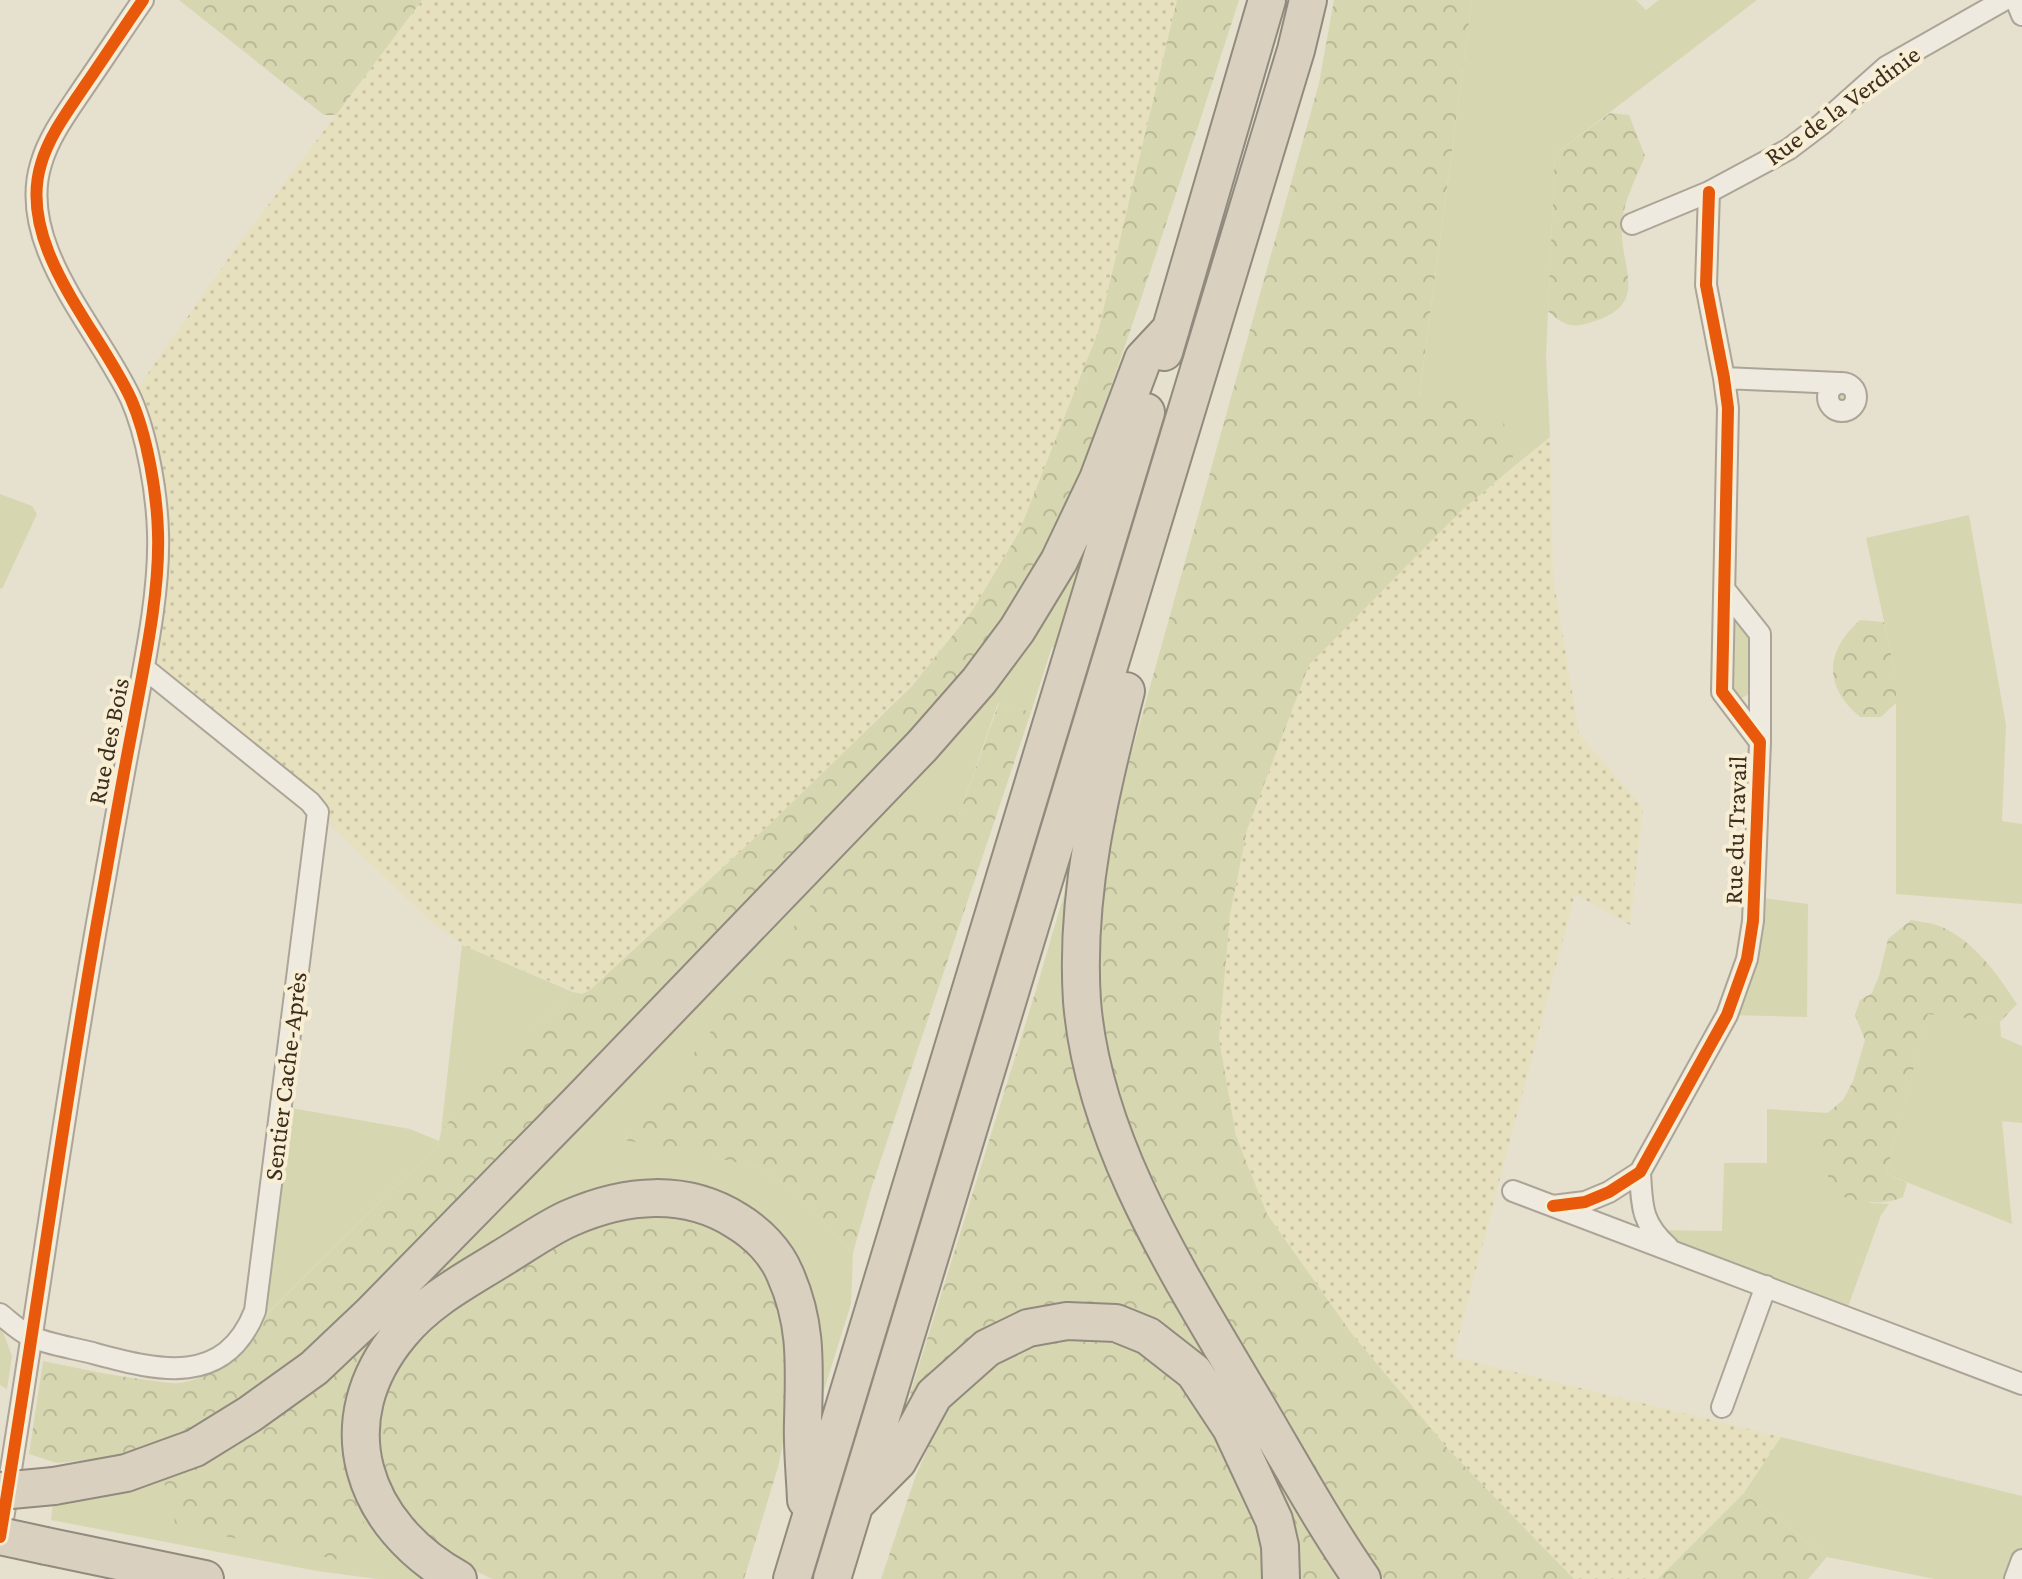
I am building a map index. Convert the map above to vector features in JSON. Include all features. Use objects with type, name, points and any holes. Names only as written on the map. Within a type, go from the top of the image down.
[{"type":"highway","points":[[792,1579],[1171,329],[1267,0]]},
{"type":"highway","points":[[832,1579],[1296,50],[1308,0]]},
{"type":"highway","points":[[0,1491],[54,1486],[126,1473],[195,1448],[250,1414],[314,1368],[371,1314],[922,746],[979,681],[1017,630],[1059,561],[1098,479],[1143,359],[1171,329]]},
{"type":"highway","points":[[1136,580],[1139,643],[1094,827],[1083,897],[1082,1003],[1088,1041],[1108,1118],[1135,1191],[1172,1261],[1362,1579]]},
{"type":"highway","points":[[458,1579],[439,1568],[399,1535],[379,1507],[366,1476],[361,1421],[366,1393],[377,1366],[402,1332],[440,1296],[569,1218],[629,1199],[667,1197],[698,1202],[725,1213],[747,1227],[772,1251],[785,1273],[803,1326],[807,1529]]},
{"type":"highway","points":[[854,1505],[898,1461],[934,1395],[987,1348],[1028,1328],[1067,1321],[1116,1323],[1148,1336],[1194,1372],[1231,1428],[1274,1520],[1280,1546],[1281,1579]]},
{"type":"highway","points":[[0,1536],[205,1579]]},
{"type":"street","name":"Rue des Bois","points":[[0,1536],[89,969],[144,668],[158,561],[158,530],[140,424],[112,363],[50,258],[43,237],[37,197],[42,160],[59,126],[143,0]]},
{"type":"street","name":"Rue de la Verdinie","points":[[1632,224],[1709,192],[1789,149],[1886,67],[2004,0]]},
{"type":"street","points":[[2016,0],[2022,15]]},
{"type":"street","name":"Rue du Travail","points":[[1709,192],[1706,285],[1728,408],[1722,692],[1760,742]]},
{"type":"street","points":[[1724,378],[1812,382],[1834,390]]},
{"type":"street","name":"Rue du Travail","points":[[1553,1206],[1585,1202],[1609,1192],[1640,1172],[1727,1015],[1747,959],[1754,909],[1760,634],[1725,590]]},
{"type":"street","name":"Sentier Cache-Après","points":[[30,1336],[131,1363],[174,1369],[203,1364],[229,1352],[248,1327],[255,1311],[318,812],[310,802],[144,668]]},
{"type":"street","points":[[1640,1172],[1644,1217],[1655,1236],[1670,1250]]},
{"type":"street","points":[[1513,1191],[2022,1384]]},
{"type":"street","points":[[1722,1407],[1766,1286]]},
{"type":"street","points":[[0,1314],[30,1336]]},
{"type":"street","points":[[2015,1579],[2022,1560]]},
{"type":"shaded area","points":[[422,0],[1177,0],[1098,332],[1019,532],[972,611],[911,686],[772,822],[590,990],[582,994],[468,948],[429,920],[318,812],[144,668],[158,561],[130,399],[233,252]]},
{"type":"shaded area","points":[[1550,437],[1553,576],[1579,734],[1643,808],[1630,925],[1575,894],[1453,1357],[1781,1437],[1744,1493],[1658,1579],[1574,1579],[1448,1449],[1352,1334],[1267,1214],[1236,1136],[1219,1039],[1230,915],[1247,830],[1309,665],[1462,510]]},
{"type":"green space","points":[[179,0],[422,0],[336,115],[324,115]]},
{"type":"green space","points":[[1177,0],[1239,0],[1129,334],[1072,490],[1026,580],[966,666],[925,715],[348,1312],[293,1361],[230,1409],[161,1442],[109,1458],[57,1463],[29,1454],[43,1361],[175,1383],[193,1380],[232,1359],[253,1338],[268,1313],[438,1145],[441,1132],[489,1069],[573,992],[582,994],[590,990],[772,822],[912,686],[972,611],[1019,532],[1098,332]]},
{"type":"green space","points":[[1334,0],[1472,0],[1419,397],[1455,401],[1503,420],[1513,456],[1512,468],[1462,510],[1309,665],[1247,830],[1230,915],[1219,1039],[1236,1136],[1267,1214],[1352,1334],[1448,1449],[1574,1579],[1383,1579],[1315,1475],[1175,1230],[1133,1134],[1105,1034],[1100,982],[1101,913],[1118,801],[1319,83]]},
{"type":"green space","points":[[1472,0],[1636,0],[1646,10],[1659,0],[1757,0],[1555,154],[1546,356],[1550,437],[1512,468],[1513,456],[1419,398]]},
{"type":"green space","points":[[1610,113],[1629,115],[1645,156],[1623,216],[1627,295],[1622,305],[1610,314],[1585,324],[1568,324],[1548,311],[1555,154]]},
{"type":"green space","points":[[1842,385],[1851,389],[1855,398],[1851,407],[1842,411],[1833,407],[1829,398],[1833,389]]},
{"type":"green space","points":[[0,494],[32,506],[37,514],[2,589],[0,588]]},
{"type":"green space","points":[[1105,500],[1061,649],[1052,647],[1031,712],[998,703],[959,815],[625,1139],[759,1167],[796,1193],[853,1253],[851,1304],[818,1409],[810,1302],[689,1191],[448,1275],[438,1261],[875,808]]},
{"type":"green space","points":[[1969,515],[2006,725],[2002,821],[2022,824],[2022,904],[1896,894],[1896,677],[1866,538]]},
{"type":"green space","points":[[1860,620],[1884,622],[1896,677],[1896,703],[1881,717],[1860,717],[1839,693],[1835,681],[1835,656],[1848,632]]},
{"type":"green space","points":[[1739,621],[1753,636],[1751,693],[1738,700],[1731,694],[1731,628]]},
{"type":"green space","points":[[999,703],[1031,712],[871,1189],[853,1253],[796,1193],[759,1167],[625,1140],[883,814],[959,815]]},
{"type":"green space","points":[[1086,790],[1073,990],[1036,990],[1064,894],[1069,850]]},
{"type":"green space","points":[[1754,897],[1808,904],[1807,1017],[1727,1015]]},
{"type":"green space","points":[[1911,920],[1942,927],[1965,941],[1994,971],[2017,1004],[2000,1022],[1928,1014],[1886,1174],[1907,1183],[1903,1197],[1879,1202],[1839,1196],[1822,1160],[1818,1121],[1843,1100],[1853,1081],[1865,1040],[1855,1015],[1860,1000],[1872,993],[1888,939]]},
{"type":"green space","points":[[462,945],[573,992],[490,1069],[441,1132]]},
{"type":"green space","points":[[1036,990],[1073,990],[1084,1071],[1347,1579],[1293,1579],[1211,1376],[1069,1305],[915,1404],[910,1394]]},
{"type":"green space","points":[[1928,1013],[2000,1022],[2001,1037],[2022,1046],[2022,1123],[2002,1121],[2012,1224],[1886,1174]]},
{"type":"green space","points":[[280,1106],[410,1129],[439,1141],[239,1341],[248,1327]]},
{"type":"green space","points":[[1767,1109],[1828,1113],[1818,1122],[1870,1203],[1889,1204],[1881,1215],[1845,1315],[1722,1270],[1651,1230],[1722,1231],[1724,1163],[1767,1163]]},
{"type":"green space","points":[[642,1216],[681,1218],[728,1235],[755,1258],[774,1286],[788,1322],[788,1419],[778,1467],[744,1579],[492,1579],[450,1558],[417,1529],[384,1481],[375,1417],[407,1345],[442,1312],[563,1238],[605,1223]]},
{"type":"green space","points":[[438,1261],[448,1275],[379,1343],[359,1564],[176,1526],[161,1471]]},
{"type":"green space","points":[[0,1324],[12,1356],[7,1389],[0,1385]]},
{"type":"green space","points":[[1086,1334],[1142,1350],[1172,1374],[1205,1418],[1258,1510],[1266,1547],[1264,1579],[881,1579],[916,1475],[943,1414],[969,1381],[1047,1338]]},
{"type":"green space","points":[[1781,1437],[2022,1496],[2022,1560],[2015,1579],[1935,1579],[1827,1557],[1744,1493]]},
{"type":"green space","points":[[161,1471],[358,1564],[366,1505],[437,1579],[377,1579],[317,1571],[51,1520],[54,1495]]},
{"type":"green space","points":[[1744,1493],[1827,1557],[1808,1579],[1658,1579]]},
{"type":"cycle path","points":[[0,1537],[84,1000],[150,629],[158,556],[153,483],[137,413],[50,256],[40,225],[36,195],[41,164],[54,134],[143,0]]},
{"type":"cycle path","points":[[1553,1206],[1585,1202],[1609,1192],[1640,1172],[1727,1015],[1747,959],[1753,921],[1760,742],[1722,692],[1728,408],[1706,285],[1709,192]]}]
